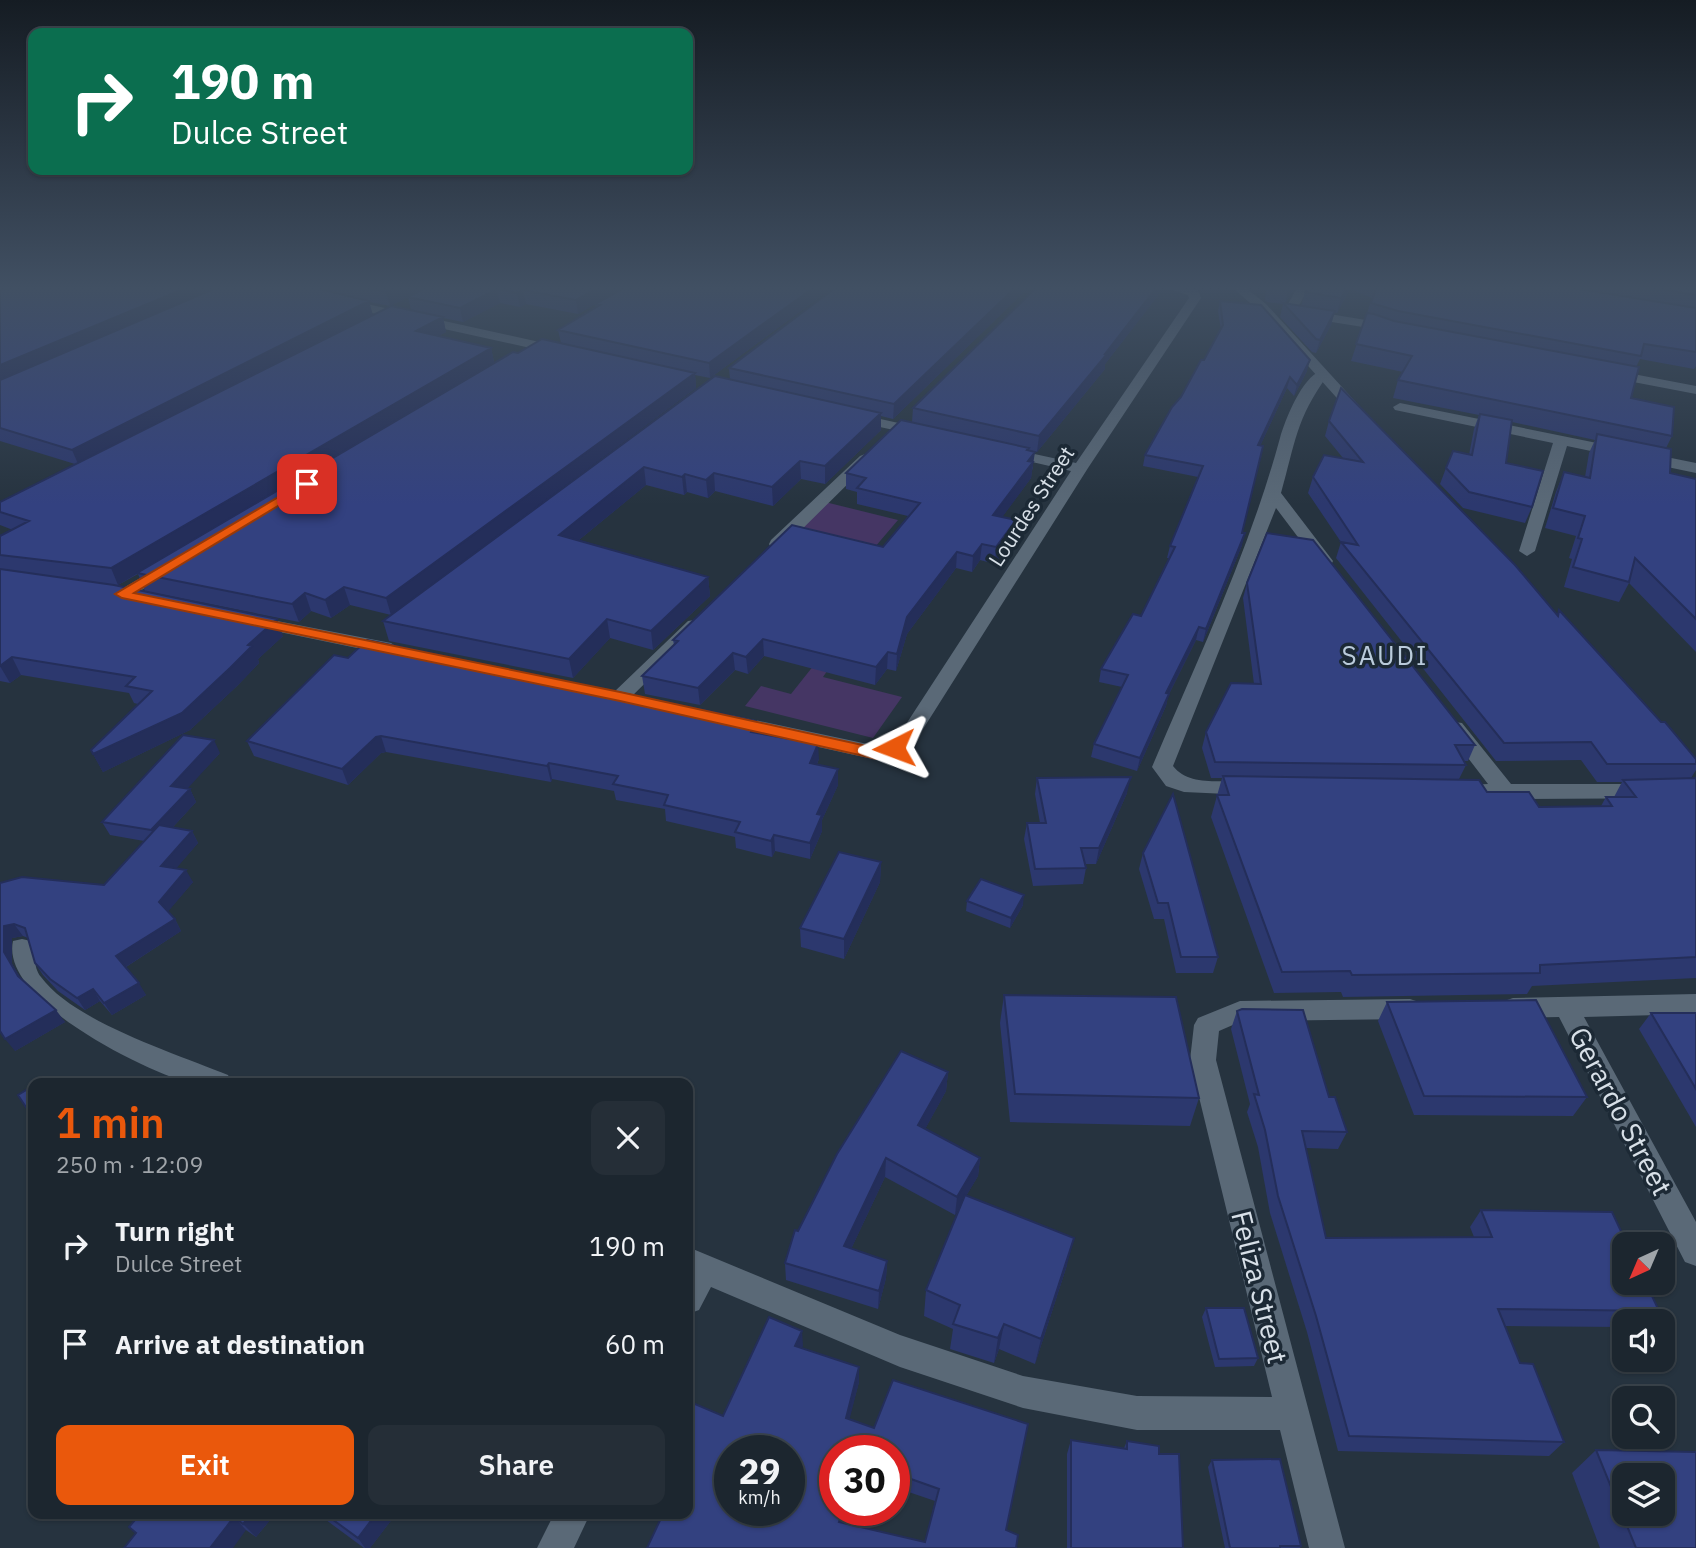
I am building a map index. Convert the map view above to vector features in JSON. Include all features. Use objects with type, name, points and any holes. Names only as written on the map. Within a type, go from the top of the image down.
[{"type":"street","name":"Lourdes Street","points":[[715,718],[877,753],[894,748],[906,740],[1080,468],[1153,360]]},
{"type":"street","points":[[1308,360],[1368,422]]},
{"type":"street","points":[[1591,366],[1696,390]]},
{"type":"street","points":[[1273,789],[1192,788],[1173,780],[1162,767],[1273,494],[1289,426],[1307,390],[1321,375]]},
{"type":"street","points":[[1643,376],[1696,381]]},
{"type":"street","points":[[1400,407],[1696,468]]},
{"type":"street","points":[[769,552],[917,409]]},
{"type":"street","points":[[845,416],[888,437],[937,436]]},
{"type":"street","points":[[1527,551],[1561,440]]},
{"type":"street","points":[[989,447],[1080,468]]},
{"type":"street","points":[[1273,494],[1339,579]]},
{"type":"street","points":[[148,600],[115,594],[181,559]]},
{"type":"street","points":[[647,703],[613,695],[709,610]]},
{"type":"street","points":[[226,615],[409,653]]},
{"type":"street","points":[[369,644],[391,628]]},
{"type":"street","points":[[1447,718],[1506,792]]},
{"type":"street","points":[[1437,791],[1696,791]]},
{"type":"street","points":[[22,948],[22,966],[37,990],[74,1019],[125,1045],[207,1078]]},
{"type":"street","points":[[1485,1008],[1696,1004]]},
{"type":"street","name":"Gerardo Street","points":[[1566,1007],[1696,1252]]},
{"type":"street","name":"Feliza Street","points":[[1327,1548],[1203,1060],[1207,1025],[1240,1011],[1430,1009]]},
{"type":"street","points":[[696,1266],[900,1351],[1023,1392],[1137,1413],[1293,1414]]},
{"type":"street","points":[[555,1548],[570,1519]]},
{"type":"shaded area","points":[[825,502],[898,520],[869,554],[794,535]]},
{"type":"shaded area","points":[[822,655],[836,658],[823,677],[902,697],[873,738],[745,706],[761,686],[791,694]]},
{"type":"building","points":[[46,360],[251,360],[72,450],[0,428],[0,380]]},
{"type":"building","points":[[283,360],[470,360],[111,568],[0,555],[0,536],[29,521],[0,512],[0,502]]},
{"type":"building","points":[[499,360],[638,360],[695,373],[386,598],[344,587],[325,600],[305,593],[292,604],[137,573]]},
{"type":"building","points":[[739,360],[940,360],[894,404],[729,368]]},
{"type":"building","points":[[962,360],[1102,360],[1039,436],[913,408]]},
{"type":"building","points":[[1201,360],[1310,360],[1297,385],[1290,377],[1258,445],[1263,446],[1242,533],[1245,533],[1206,629],[1199,627],[1166,693],[1169,694],[1140,758],[1094,744],[1128,675],[1101,669],[1133,614],[1141,616],[1175,547],[1170,546],[1203,466],[1145,455],[1172,407],[1181,397]]},
{"type":"building","points":[[1410,360],[1603,360],[1639,367],[1631,398],[1674,407],[1672,436],[1398,380]]},
{"type":"building","points":[[715,376],[881,413],[825,466],[800,461],[772,487],[714,473],[706,480],[644,467],[559,535],[708,577],[651,631],[607,619],[569,659],[383,621]]},
{"type":"building","points":[[1341,388],[1515,565],[1558,616],[1559,610],[1661,722],[1665,722],[1696,759],[1696,764],[1607,764],[1591,742],[1504,743],[1341,542],[1358,545],[1313,477],[1324,455],[1363,462],[1329,421]]},
{"type":"building","points":[[1480,414],[1512,420],[1506,463],[1543,471],[1532,507],[1469,492],[1446,468],[1453,451],[1472,455]]},
{"type":"building","points":[[901,420],[1029,448],[1027,450],[1035,452],[1028,461],[1033,462],[993,515],[1016,520],[996,547],[982,544],[973,556],[957,552],[907,617],[897,654],[888,652],[876,667],[763,639],[746,657],[733,653],[698,688],[642,676],[678,641],[673,640],[792,525],[883,547],[920,503],[857,488],[866,478],[846,473]]},
{"type":"building","points":[[1597,434],[1671,449],[1670,473],[1696,479],[1696,619],[1635,558],[1629,582],[1573,567],[1582,539],[1578,538],[1585,516],[1553,508],[1564,472],[1590,478]]},
{"type":"building","points":[[1267,533],[1313,540],[1475,745],[1455,745],[1466,765],[1215,762],[1206,732],[1231,683],[1261,684],[1247,583]]},
{"type":"building","points":[[0,569],[114,585],[277,619],[182,713],[93,754],[91,750],[152,691],[126,686],[135,677],[12,657],[0,666]]},
{"type":"building","points":[[367,640],[756,721],[751,732],[818,744],[810,763],[838,769],[817,814],[822,815],[810,843],[774,835],[771,841],[735,832],[740,822],[664,805],[668,795],[613,784],[618,776],[549,763],[547,766],[381,736],[376,737],[342,769],[247,741],[334,655],[348,658]]},
{"type":"building","points":[[183,735],[214,740],[171,786],[190,789],[151,830],[102,822]]},
{"type":"building","points":[[1223,776],[1479,780],[1487,792],[1529,792],[1539,807],[1612,806],[1606,797],[1636,797],[1623,780],[1696,778],[1696,957],[1540,965],[1540,973],[1352,975],[1350,971],[1282,972],[1217,795],[1229,795]]},
{"type":"building","points":[[1131,777],[1099,848],[1081,848],[1086,868],[1035,869],[1027,823],[1046,823],[1037,778]]},
{"type":"building","points":[[1173,794],[1218,957],[1181,957],[1168,903],[1158,903],[1143,853]]},
{"type":"building","points":[[159,825],[192,831],[161,866],[186,870],[159,902],[175,919],[116,956],[139,983],[104,1003],[93,989],[77,998],[50,979],[35,963],[25,928],[14,924],[4,926],[4,952],[18,976],[56,1010],[5,1039],[0,1031],[0,883],[22,877],[104,885]]},
{"type":"building","points":[[839,852],[881,862],[844,939],[800,928]]},
{"type":"building","points":[[981,879],[1024,895],[1011,918],[967,901]]},
{"type":"building","points":[[1004,995],[1176,997],[1199,1098],[1015,1094]]},
{"type":"building","points":[[1536,1000],[1587,1097],[1424,1096],[1387,1002]]},
{"type":"building","points":[[1303,1010],[1329,1097],[1335,1097],[1347,1132],[1302,1131],[1326,1238],[1492,1237],[1481,1210],[1612,1212],[1621,1232],[1612,1232],[1612,1295],[1652,1295],[1658,1309],[1498,1309],[1520,1363],[1533,1364],[1564,1442],[1349,1436],[1316,1316],[1278,1196],[1265,1130],[1254,1094],[1259,1095],[1237,1011]]},
{"type":"building","points":[[1651,1013],[1696,1013],[1696,1089]]},
{"type":"building","points":[[901,1051],[948,1072],[918,1125],[980,1158],[957,1197],[886,1158],[844,1246],[887,1261],[879,1291],[785,1263],[795,1230],[798,1231],[837,1154]]},
{"type":"building","points":[[28,1089],[28,1110],[18,1095]]},
{"type":"building","points":[[965,1195],[1074,1238],[1041,1339],[1004,1324],[998,1338],[953,1324],[960,1305],[926,1290]]},
{"type":"building","points":[[1206,1308],[1244,1308],[1258,1358],[1219,1359]]},
{"type":"building","points":[[769,1317],[802,1331],[795,1346],[859,1367],[846,1418],[874,1428],[893,1380],[1028,1424],[1006,1530],[1018,1535],[1016,1548],[647,1548],[661,1519],[693,1519],[693,1403],[723,1416]]},
{"type":"building","points":[[1071,1440],[1127,1449],[1127,1441],[1159,1446],[1159,1454],[1179,1454],[1183,1548],[1071,1548]]},
{"type":"building","points":[[1596,1450],[1696,1452],[1696,1548],[1636,1548],[1627,1526],[1675,1526],[1675,1463],[1612,1463],[1612,1489]]},
{"type":"building","points":[[1280,1459],[1301,1546],[1230,1548],[1212,1460]]},
{"type":"building","points":[[136,1519],[232,1519],[210,1548],[124,1548],[136,1533],[129,1527]]},
{"type":"building","points":[[332,1519],[372,1519],[358,1538]]},
{"type":"district","name":"SAUDI","points":[[1385,655]]},
{"type":"route","points":[[307,484],[122,594],[620,696],[877,753],[894,748]]}]
